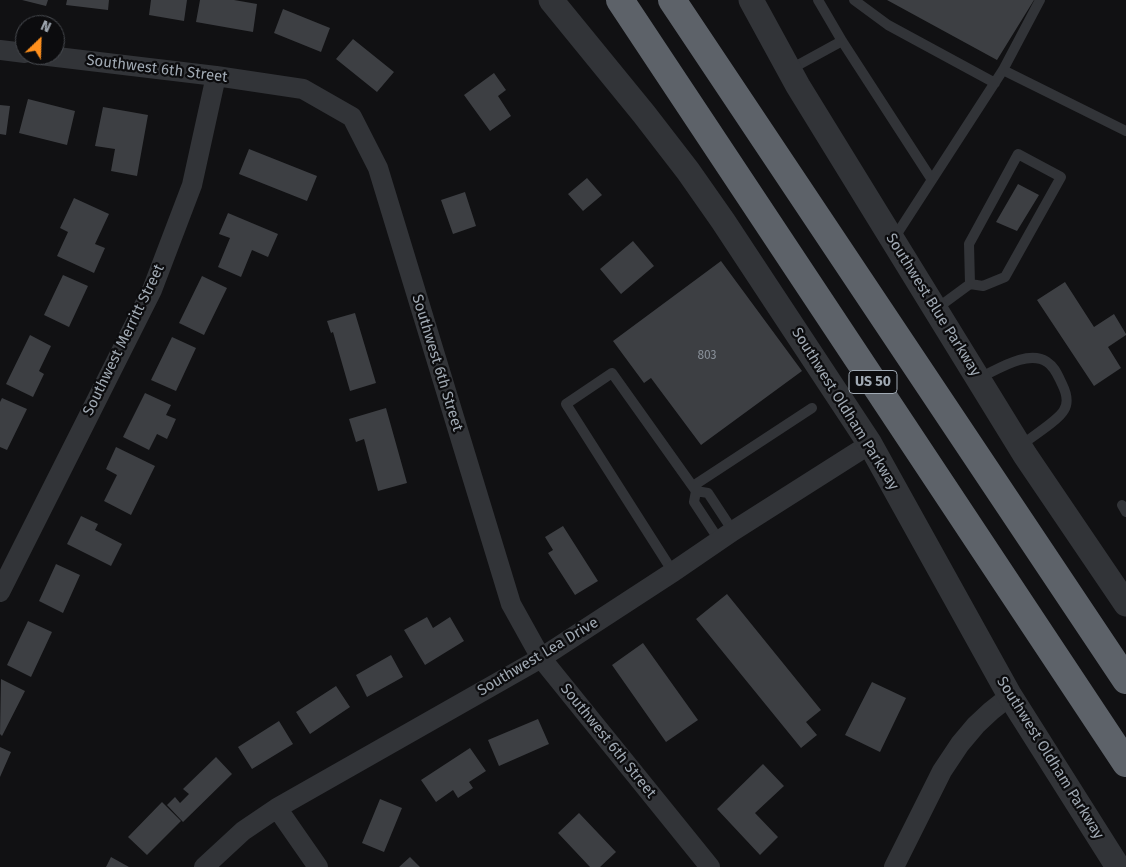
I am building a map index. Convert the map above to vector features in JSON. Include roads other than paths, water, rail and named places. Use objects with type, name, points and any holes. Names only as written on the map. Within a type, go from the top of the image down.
[{"type":"highway","name":"US 50","points":[[620,0],[1126,763]]},
{"type":"highway","name":"US 50","points":[[672,0],[1126,680]]},
{"type":"street","name":"Southwest Oldham Parkway","points":[[551,0],[688,171],[870,444],[1010,696],[1118,867]]},
{"type":"street","name":"Southwest Blue Parkway","points":[[751,0],[789,70],[1020,446],[1126,604]]},
{"type":"street","points":[[0,50],[15,52]]},
{"type":"street","name":"Southwest 6th Street","points":[[65,58],[216,76],[303,89],[352,117],[378,168],[511,604],[542,658],[710,867]]},
{"type":"street","name":"Southwest Merritt Street","points":[[0,592],[152,290],[192,185],[216,76]]},
{"type":"street","name":"Southwest Lea Drive","points":[[204,867],[243,831],[277,808],[542,658],[726,536],[870,444]]},
{"type":"street","points":[[894,867],[942,771],[960,744],[981,721],[1010,696]]},
{"type":"street","points":[[277,808],[318,867]]},
{"type":"lane","points":[[818,0],[842,41],[932,180]]},
{"type":"lane","points":[[854,0],[888,25],[995,84]]},
{"type":"lane","points":[[893,241],[995,84],[1040,0]]},
{"type":"lane","points":[[789,70],[842,41]]},
{"type":"lane","points":[[1003,70],[1126,132]]},
{"type":"lane","points":[[936,309],[970,284],[983,286],[1005,277],[1061,177],[1018,154],[969,244],[970,284]]},
{"type":"lane","points":[[978,378],[1020,359],[1028,358],[1046,361],[1054,368],[1067,398],[1064,412],[1020,446]]},
{"type":"lane","points":[[673,572],[566,404],[612,373],[694,488],[708,493],[726,536]]},
{"type":"lane","points":[[694,488],[812,408]]},
{"type":"lane","points":[[694,488],[694,502],[726,536]]}]
